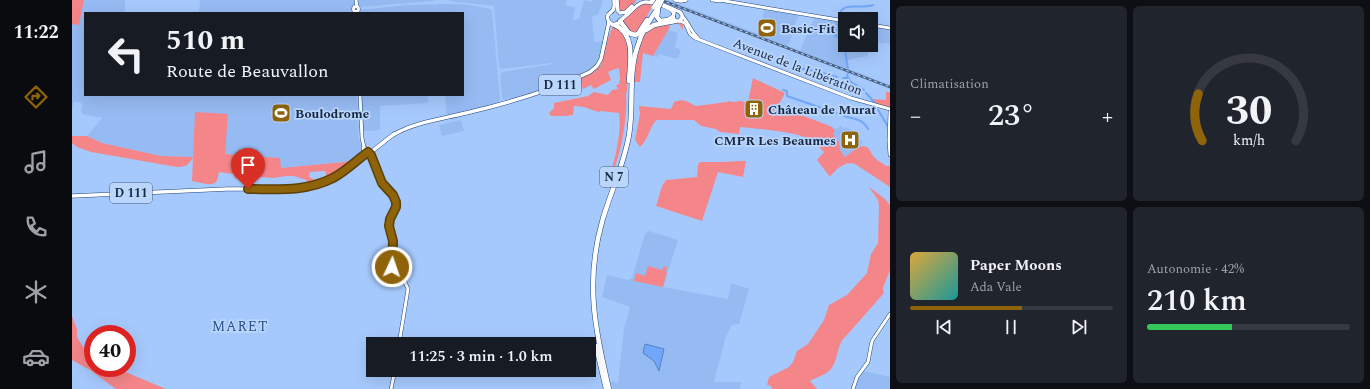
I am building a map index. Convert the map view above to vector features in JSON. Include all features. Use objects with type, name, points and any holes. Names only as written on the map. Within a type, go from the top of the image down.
[{"type":"highway","name":"N 7","points":[[609,389],[595,324],[593,271],[601,226],[629,138],[632,114],[633,69],[637,48],[644,30],[660,0]]},
{"type":"highway","points":[[657,8],[656,15],[659,21],[677,17]]},
{"type":"highway","name":"N 7","points":[[630,78],[634,48],[649,16],[657,8]]},
{"type":"highway","points":[[621,20],[629,33],[635,35],[638,34],[649,16]]},
{"type":"highway","name":"N 7","points":[[637,48],[648,28],[677,17]]},
{"type":"highway","name":"N 7","points":[[606,389],[592,319],[590,274],[598,226],[617,170],[626,135],[629,114],[630,45],[624,30],[614,24]]},
{"type":"main road","points":[[355,0],[356,10]]},
{"type":"main road","points":[[616,0],[612,11],[608,15],[609,22],[614,24],[621,20],[637,4],[644,1],[651,1],[666,7],[677,17]]},
{"type":"main road","points":[[616,0],[621,20]]},
{"type":"main road","points":[[612,11],[626,12],[641,0]]},
{"type":"main road","points":[[652,0],[671,7],[677,17]]},
{"type":"main road","points":[[676,0],[686,0]]},
{"type":"main road","points":[[712,0],[838,20]]},
{"type":"main road","points":[[720,0],[724,1]]},
{"type":"main road","name":"Avenue de la Libération","points":[[677,17],[687,21],[692,32],[699,39],[851,98],[883,107],[890,112]]},
{"type":"main road","name":"D 111","points":[[604,48],[609,22]]},
{"type":"main road","name":"D 111","points":[[72,196],[304,188],[315,185],[332,178],[368,154],[394,134],[408,127],[502,104],[558,86],[595,69],[600,61],[614,24]]},
{"type":"main road","points":[[878,26],[890,27]]},
{"type":"main road","points":[[359,96],[360,139],[372,160],[382,183],[393,195],[396,202],[396,207],[390,219],[389,226],[393,241],[392,267],[397,276],[406,284],[408,291],[400,337]]},
{"type":"main road","points":[[890,112],[890,155]]},
{"type":"main road","points":[[853,389],[857,377],[868,362],[873,338],[890,314]]},
{"type":"main road","points":[[391,389],[394,377]]},
{"type":"shaded area","points":[[72,0],[84,0],[79,25],[72,24]]},
{"type":"shaded area","points":[[84,0],[125,0],[125,12],[84,12],[84,96],[357,96],[359,139],[363,155],[357,159],[344,162],[280,168],[280,158],[225,154],[196,112],[193,157],[161,156],[102,143],[87,136],[102,118],[82,114],[82,103],[74,101],[72,109],[72,24],[79,25]]},
{"type":"shaded area","points":[[200,0],[354,0],[354,5],[352,7],[353,12],[199,12]]},
{"type":"shaded area","points":[[357,0],[434,1],[360,7],[357,4]]},
{"type":"shaded area","points":[[450,0],[567,0],[565,5],[575,7],[573,20],[579,19],[584,0],[592,2],[593,0],[603,0],[598,15],[592,16],[594,42],[603,41],[601,57],[596,66],[588,72],[532,94],[505,100],[502,98],[500,75],[502,72],[552,63],[501,69],[499,66],[494,6]]},
{"type":"shaded area","points":[[618,0],[636,0],[636,2],[626,11],[620,12],[618,9]]},
{"type":"shaded area","points":[[665,0],[668,0],[759,34],[765,10],[799,15],[793,28],[795,29],[788,46],[800,51],[814,18],[838,22],[838,52],[868,52],[868,56],[847,60],[849,69],[890,85],[890,89],[664,2]]},
{"type":"shaded area","points":[[654,3],[638,33],[633,34],[622,22],[623,19],[638,4]]},
{"type":"shaded area","points":[[407,5],[470,5],[490,9],[492,11],[500,99],[498,102],[447,116],[445,96],[464,96],[464,12],[359,12],[360,10]]},
{"type":"shaded area","points":[[674,22],[682,22],[683,30],[679,24],[674,23],[669,25],[670,27],[653,56],[643,53],[640,82],[634,82],[639,46],[646,33],[655,26]]},
{"type":"shaded area","points":[[614,26],[618,27],[629,44],[625,124],[617,161],[609,178],[614,163],[620,128],[619,113],[599,112],[584,107],[574,106],[573,115],[551,116],[549,113],[554,108],[554,103],[588,96],[594,92],[608,95],[612,90],[618,89],[616,85],[619,84],[620,78],[618,68],[608,72],[611,80],[594,89],[591,85],[583,89],[579,79],[594,72],[601,65],[608,39]]},
{"type":"shaded area","points":[[878,28],[890,30],[890,44],[878,43]]},
{"type":"shaded area","points":[[668,30],[678,33],[675,47],[681,50],[677,59],[659,54],[658,57],[653,56]]},
{"type":"shaded area","points":[[753,78],[785,93],[775,112],[780,111],[794,113],[832,127],[835,131],[833,134],[839,142],[840,150],[845,157],[859,147],[865,146],[868,148],[877,160],[886,166],[890,166],[890,187],[855,164],[851,163],[841,166],[830,177],[817,160],[824,152],[817,144],[807,138],[788,133],[740,127],[739,134],[720,132],[716,129],[701,126],[694,120],[657,120],[640,147],[635,140],[640,114],[639,106],[671,109],[674,102],[681,100],[696,106],[729,101],[741,101],[747,103]]},
{"type":"shaded area","points":[[886,92],[890,92],[890,108],[875,104],[872,99],[886,100]]},
{"type":"shaded area","points":[[361,96],[428,96],[428,103],[380,106],[380,130],[363,131]]},
{"type":"shaded area","points":[[195,112],[228,114],[225,154],[280,158],[281,168],[344,162],[357,159],[326,179],[326,172],[324,171],[310,172],[309,177],[319,182],[312,185],[306,180],[294,176],[273,178],[261,177],[249,183],[235,178],[233,174],[219,172],[216,182],[208,184],[192,181],[193,158],[183,167],[177,167],[91,152],[77,147],[72,143],[72,136],[87,136],[102,143],[161,156],[193,157]]},
{"type":"shaded area","points":[[461,120],[464,131],[442,136],[439,125]]},
{"type":"shaded area","name":"CMPR Les Beaumes","points":[[840,125],[844,129],[845,127],[856,132],[855,134],[863,142],[860,144],[861,146],[845,157],[840,150],[839,142],[833,134],[835,131],[833,128],[838,129]]},
{"type":"shaded area","points":[[746,161],[743,177],[718,172],[702,221],[656,206],[662,186],[666,180],[697,177],[698,165],[700,162]]},
{"type":"shaded area","points":[[869,187],[885,199],[890,205],[890,270],[883,288],[884,293],[843,339],[833,366],[830,370],[810,381],[817,389],[772,389],[771,386],[767,385],[769,377],[789,367],[793,362],[797,351],[808,344],[824,320],[829,305],[847,295],[867,273],[871,254],[878,243],[879,207],[878,200]]},
{"type":"shaded area","points":[[649,231],[678,240],[663,287],[728,299],[731,283],[749,289],[739,324],[732,325],[726,336],[714,382],[741,382],[740,389],[613,389],[611,381],[618,383],[624,328],[630,307],[602,297],[607,275],[628,280],[632,278],[645,234]]},
{"type":"shaded area","points":[[648,266],[662,270],[664,266],[667,267],[663,287],[634,281],[636,273],[645,276]]},
{"type":"shaded area","points":[[72,316],[77,329],[77,337],[84,348],[84,367],[72,360]]},
{"type":"shaded area","points":[[645,344],[664,349],[659,371],[654,361],[643,353]]},
{"type":"shaded area","points":[[863,371],[890,377],[890,389],[855,389]]},
{"type":"shaded area","points":[[136,376],[166,389],[116,389],[100,377]]},
{"type":"waterway","points":[[841,12],[847,7],[873,5]]},
{"type":"waterway","points":[[838,23],[835,35],[838,37]]},
{"type":"waterway","points":[[845,52],[848,69]]},
{"type":"waterway","points":[[799,68],[804,69]]},
{"type":"waterway","points":[[823,73],[837,77]]},
{"type":"waterway","points":[[848,73],[847,76],[851,82],[864,90]]},
{"type":"waterway","points":[[843,78],[848,78]]},
{"type":"waterway","points":[[783,90],[787,91],[787,96],[839,114]]},
{"type":"waterway","points":[[866,93],[875,103]]},
{"type":"waterway","points":[[877,108],[887,125]]},
{"type":"waterway","points":[[844,116],[861,121],[868,129]]},
{"type":"railway","points":[[661,0],[890,87]]},
{"type":"place","name":"Basic-Fit","points":[[767,28]]},
{"type":"place","name":"Château de Murat","points":[[754,109]]},
{"type":"place","name":"Boulodrome","points":[[281,113]]},
{"type":"place","name":"CMPR Les Beaumes","points":[[850,140]]},
{"type":"district","name":"MARET","points":[[240,326]]},
{"type":"route","points":[[248,189],[296,189],[310,187],[336,176],[368,152],[370,153],[377,174],[384,187],[391,192],[396,202],[396,207],[390,219],[389,226],[393,241],[392,267]]}]
